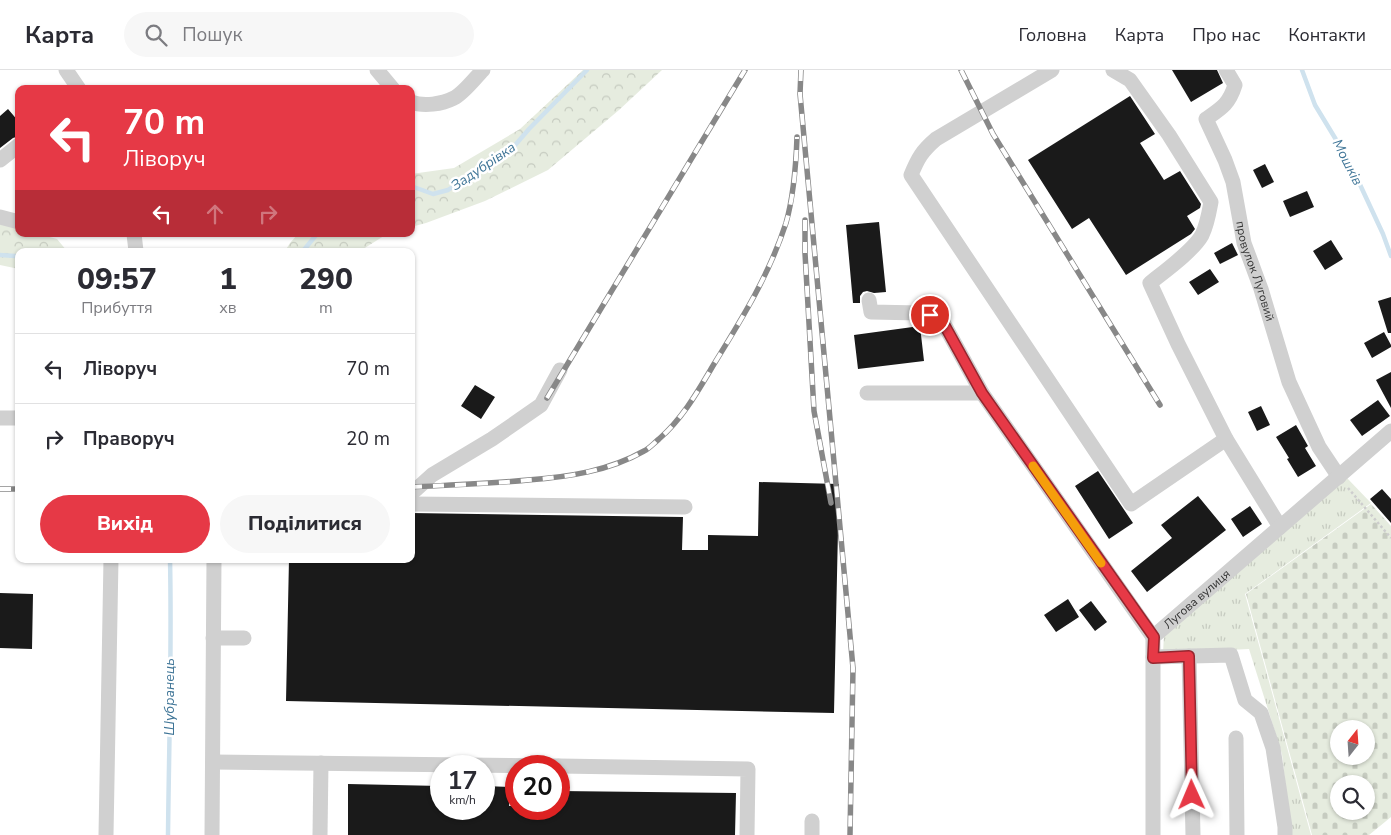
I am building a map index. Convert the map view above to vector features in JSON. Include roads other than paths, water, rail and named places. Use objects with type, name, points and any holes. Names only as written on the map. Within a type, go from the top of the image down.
[{"type":"street","points":[[66,70],[76,85]]},
{"type":"street","points":[[377,70],[390,85]]},
{"type":"street","points":[[415,104],[432,105],[455,98],[483,70]]},
{"type":"street","points":[[1052,70],[936,139],[924,149],[911,175],[1131,504],[1226,439]]},
{"type":"street","points":[[1113,70],[1130,80],[1170,135],[1211,202],[1202,234],[1196,244],[1150,283],[1178,344],[1226,439],[1280,527]]},
{"type":"street","name":"провулок Луговий","points":[[1226,70],[1235,85],[1231,98],[1222,108],[1206,119],[1225,160],[1232,182],[1244,243],[1261,289],[1289,382],[1319,447],[1339,477]]},
{"type":"street","points":[[0,160],[15,148]]},
{"type":"street","points":[[0,217],[15,221]]},
{"type":"street","points":[[869,300],[871,312],[920,312],[940,317],[982,393],[1154,637]]},
{"type":"street","points":[[415,490],[432,475],[492,439],[541,405],[560,370]]},
{"type":"street","points":[[867,393],[982,393]]},
{"type":"street","points":[[0,418],[15,418]]},
{"type":"street","name":"Лугова вулиця","points":[[1152,835],[1154,637],[1390,434]]},
{"type":"street","points":[[415,504],[685,507]]},
{"type":"street","points":[[106,835],[111,563]]},
{"type":"street","points":[[212,835],[214,563]]},
{"type":"street","points":[[212,638],[244,638]]},
{"type":"street","points":[[1153,658],[1231,655],[1245,700],[1260,713],[1273,748],[1285,827],[1284,835]]},
{"type":"street","points":[[1189,656],[1193,835]]},
{"type":"street","points":[[1236,738],[1237,835]]},
{"type":"street","points":[[213,762],[505,765]]},
{"type":"street","points":[[320,835],[321,762]]},
{"type":"street","points":[[570,766],[748,769],[747,835]]},
{"type":"waterway","name":"Задубрівка","points":[[415,187],[433,194],[448,190],[510,151],[587,70]]},
{"type":"waterway","name":"Мошків","points":[[1302,70],[1315,105],[1349,161],[1383,234],[1391,256]]},
{"type":"waterway","name":"Задубрівка","points":[[305,248],[315,237]]},
{"type":"waterway","name":"Шубранець","points":[[0,255],[15,256]]},
{"type":"waterway","name":"Шубранець","points":[[168,835],[171,662],[170,563]]},
{"type":"railway","points":[[547,398],[745,70]]},
{"type":"railway","points":[[801,70],[800,94],[853,668],[850,835]]},
{"type":"railway","points":[[961,70],[993,134],[1160,405]]},
{"type":"railway","points":[[415,487],[543,479],[588,472],[631,458],[646,450],[668,431],[696,394],[745,312],[772,260],[786,223],[791,202],[797,137]]},
{"type":"railway","points":[[805,220],[805,253],[814,411],[831,503]]},
{"type":"railway","points":[[0,489],[15,489]]}]
